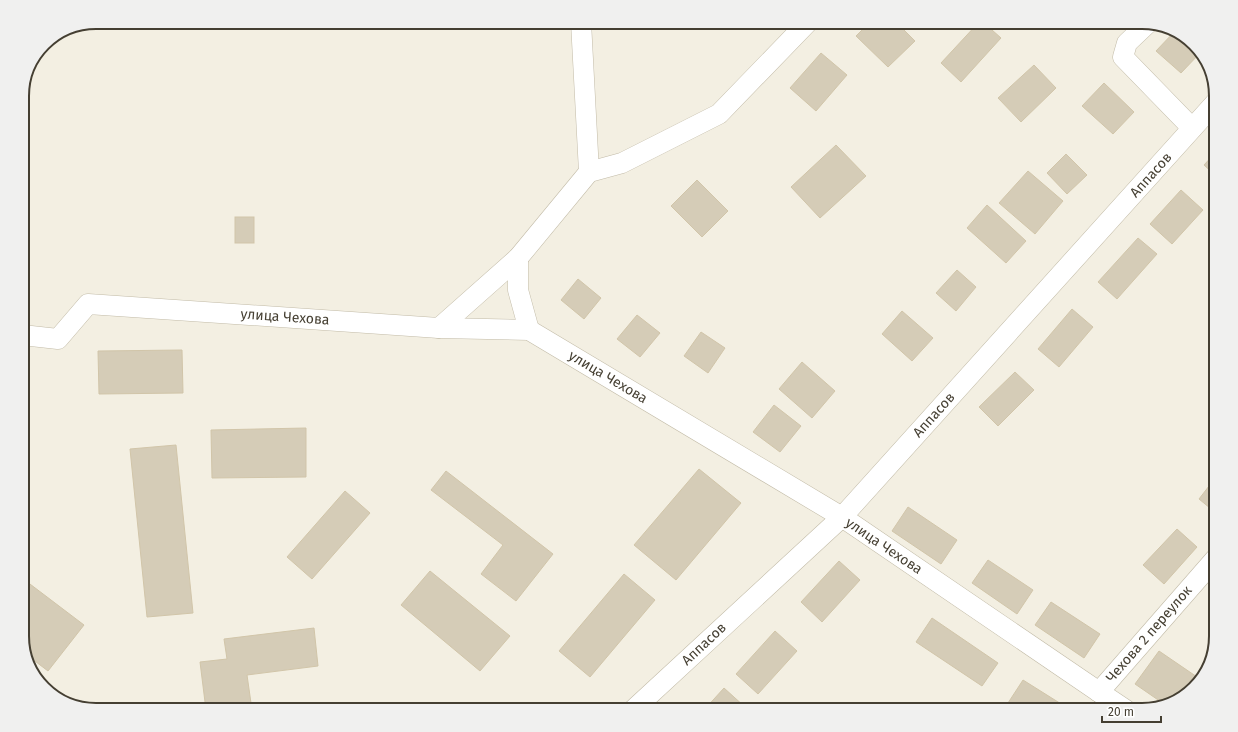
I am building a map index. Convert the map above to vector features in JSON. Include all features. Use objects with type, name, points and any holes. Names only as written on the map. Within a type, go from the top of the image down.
[{"type":"street","points":[[581,29],[589,172]]},
{"type":"street","points":[[439,328],[518,258],[589,172],[622,162],[719,114],[801,29]]},
{"type":"street","points":[[1142,29],[1127,43],[1123,57],[1192,128]]},
{"type":"street","name":"Аппасов","points":[[641,703],[842,517],[1209,110]]},
{"type":"street","points":[[518,258],[518,290],[529,330]]},
{"type":"street","name":"улица Чехова","points":[[29,336],[58,339],[88,304],[439,328],[529,330],[842,517],[1116,703]]},
{"type":"street","name":"Чехова 2 переулок","points":[[1099,692],[1209,566]]},
{"type":"building","points":[[863,29],[903,29],[915,41],[888,67],[856,36]]},
{"type":"building","points":[[973,29],[991,29],[1001,38],[961,82],[941,63]]},
{"type":"building","points":[[1170,36],[1183,43],[1196,57],[1181,73],[1156,51]]},
{"type":"building","points":[[821,53],[847,75],[816,111],[790,88]]},
{"type":"building","points":[[1034,65],[1056,88],[1021,122],[998,98]]},
{"type":"building","points":[[1104,83],[1134,112],[1113,134],[1082,106]]},
{"type":"building","points":[[836,145],[866,176],[820,218],[791,187]]},
{"type":"building","points":[[1066,154],[1087,175],[1067,194],[1047,173]]},
{"type":"building","points":[[1209,160],[1209,170],[1204,165]]},
{"type":"building","points":[[1028,171],[1063,201],[1035,234],[999,203]]},
{"type":"building","points":[[697,180],[728,211],[702,237],[671,206]]},
{"type":"building","points":[[1181,190],[1203,210],[1172,244],[1150,224]]},
{"type":"building","points":[[987,205],[1026,241],[1006,263],[967,228]]},
{"type":"building","points":[[235,217],[254,217],[254,243],[235,243]]},
{"type":"building","points":[[1138,238],[1157,254],[1117,299],[1098,282]]},
{"type":"building","points":[[957,270],[976,287],[956,311],[936,293]]},
{"type":"building","points":[[578,279],[601,298],[584,319],[561,300]]},
{"type":"building","points":[[1072,309],[1093,327],[1059,367],[1038,349]]},
{"type":"building","points":[[902,311],[933,338],[912,361],[882,334]]},
{"type":"building","points":[[637,315],[660,333],[640,357],[617,339]]},
{"type":"building","points":[[701,332],[725,348],[708,373],[684,356]]},
{"type":"building","points":[[182,350],[183,393],[99,394],[98,351]]},
{"type":"building","points":[[802,362],[835,391],[812,418],[779,389]]},
{"type":"building","points":[[1015,372],[1034,390],[998,426],[979,407]]},
{"type":"building","points":[[774,405],[801,426],[780,452],[753,432]]},
{"type":"building","points":[[306,428],[306,477],[212,478],[211,430]]},
{"type":"building","points":[[176,445],[193,613],[147,617],[130,449]]},
{"type":"building","points":[[699,469],[741,503],[676,580],[634,545]]},
{"type":"building","points":[[446,471],[553,554],[516,601],[481,574],[503,545],[431,490]]},
{"type":"building","points":[[1209,486],[1209,507],[1199,499]]},
{"type":"building","points":[[345,491],[370,513],[312,579],[287,557]]},
{"type":"building","points":[[908,507],[957,540],[941,564],[892,531]]},
{"type":"building","points":[[1177,529],[1197,547],[1164,584],[1143,565]]},
{"type":"building","points":[[988,560],[1033,590],[1017,614],[972,583]]},
{"type":"building","points":[[839,561],[860,580],[822,622],[801,602]]},
{"type":"building","points":[[430,571],[510,636],[480,671],[401,605]]},
{"type":"building","points":[[624,574],[655,600],[590,677],[559,651]]},
{"type":"building","points":[[29,583],[84,625],[48,671],[35,661],[30,649]]},
{"type":"building","points":[[1051,602],[1100,634],[1084,658],[1035,625]]},
{"type":"building","points":[[932,618],[998,663],[982,686],[916,642]]},
{"type":"building","points":[[314,628],[318,666],[247,675],[251,703],[205,703],[200,662],[227,659],[224,639]]},
{"type":"building","points":[[775,631],[797,651],[758,694],[736,674]]},
{"type":"building","points":[[1159,651],[1196,676],[1183,689],[1159,701],[1135,684]]},
{"type":"building","points":[[1023,680],[1060,703],[1008,703]]},
{"type":"building","points":[[724,688],[741,703],[710,703]]}]
